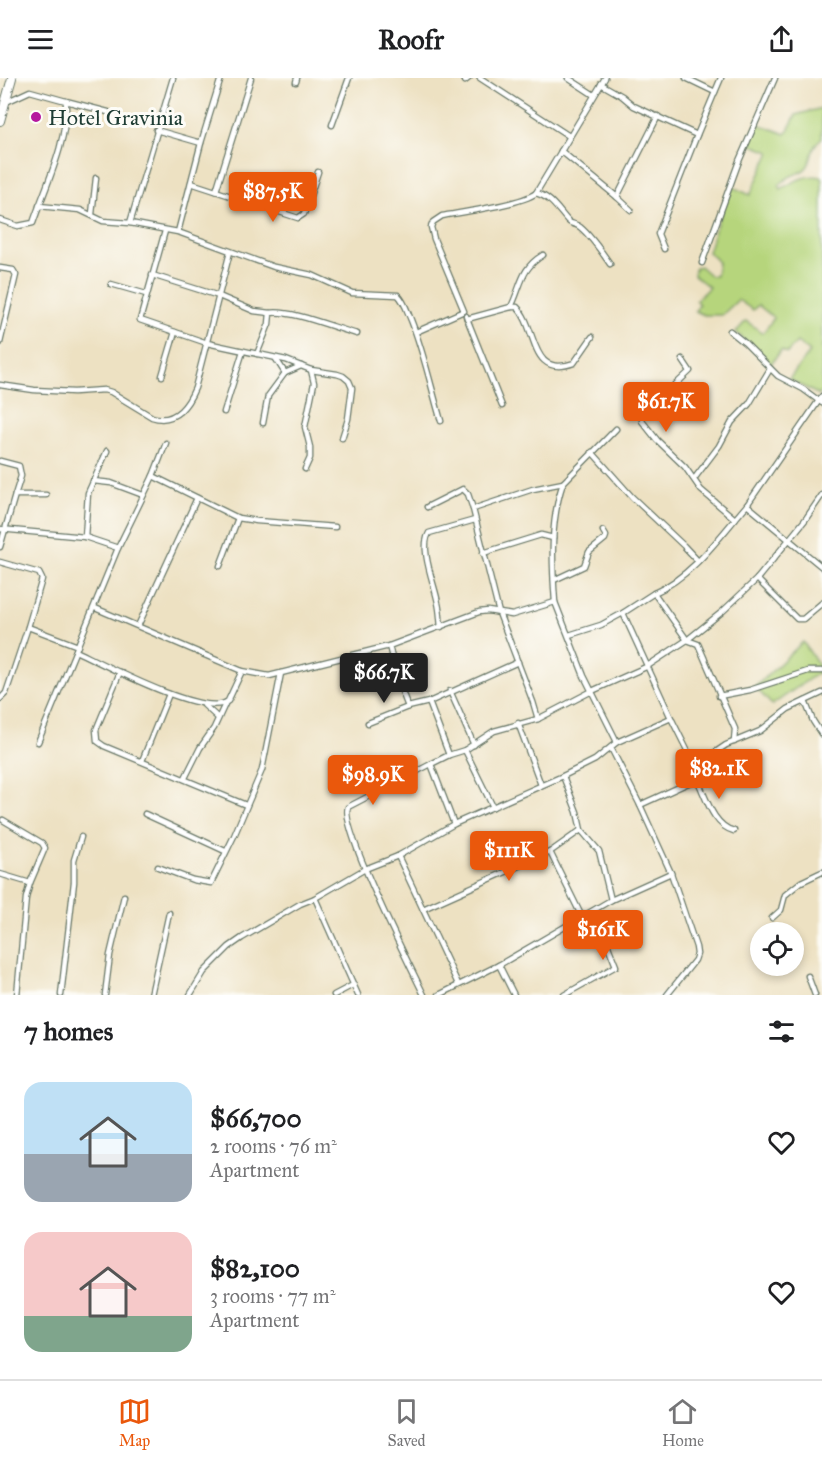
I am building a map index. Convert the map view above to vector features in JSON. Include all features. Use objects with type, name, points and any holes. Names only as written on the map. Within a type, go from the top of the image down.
[{"type":"highway","points":[[0,121],[12,78]]},
{"type":"street","points":[[130,223],[173,78]]},
{"type":"street","points":[[178,232],[221,78]]},
{"type":"street","points":[[216,191],[251,78]]},
{"type":"street","points":[[332,125],[349,78]]},
{"type":"street","points":[[480,78],[569,136]]},
{"type":"street","points":[[568,78],[594,95]]},
{"type":"street","points":[[502,406],[431,227],[433,222],[442,216],[511,202],[536,193],[605,78]]},
{"type":"street","points":[[686,78],[715,92]]},
{"type":"street","points":[[664,249],[658,234],[721,78]]},
{"type":"street","points":[[702,263],[739,161],[775,78]]},
{"type":"street","points":[[601,84],[634,106],[697,135]]},
{"type":"street","points":[[6,102],[30,91],[108,112]]},
{"type":"street","points":[[0,220],[18,226],[33,223],[65,125],[66,101]]},
{"type":"street","points":[[617,197],[658,116]]},
{"type":"street","points":[[156,130],[201,143]]},
{"type":"street","points":[[561,152],[631,210]]},
{"type":"street","points":[[191,183],[293,217],[301,216],[318,172]]},
{"type":"street","points":[[92,214],[96,178]]},
{"type":"street","points":[[261,207],[266,189]]},
{"type":"street","points":[[536,193],[549,199],[570,223],[582,228],[610,264]]},
{"type":"street","points":[[39,206],[80,210],[103,221],[130,223],[178,232],[274,267],[312,275],[352,293],[398,295],[403,300],[416,332],[441,421]]},
{"type":"street","points":[[165,231],[140,320],[207,343],[286,360],[311,370],[337,374],[349,381],[352,388],[348,419],[342,438]]},
{"type":"street","points":[[0,387],[64,391],[104,390],[158,419],[170,418],[181,412],[190,402],[195,388],[230,252]]},
{"type":"street","points":[[511,307],[519,292],[523,273],[532,261],[543,255]]},
{"type":"street","points":[[0,268],[13,270],[16,274],[0,343]]},
{"type":"street","points":[[152,275],[219,296],[254,311],[270,313],[279,311],[357,334]]},
{"type":"street","points":[[111,284],[146,294]]},
{"type":"street","points":[[467,319],[511,307],[520,309],[530,329],[539,357],[549,364],[558,366],[574,363],[592,337]]},
{"type":"street","points":[[416,332],[464,311]]},
{"type":"street","points":[[257,354],[269,324],[270,313]]},
{"type":"street","points":[[569,635],[601,625],[623,613],[654,592],[669,586],[698,561],[747,505],[821,400],[770,369],[746,342],[730,331]]},
{"type":"street","points":[[162,376],[175,332]]},
{"type":"street","points":[[224,412],[243,351]]},
{"type":"street","points":[[276,359],[285,373]]},
{"type":"street","points":[[682,359],[690,370],[641,417],[657,440],[685,467],[701,489],[735,519]]},
{"type":"street","points":[[263,423],[268,396],[285,373],[301,366]]},
{"type":"street","points":[[694,479],[719,446],[732,423],[749,404],[770,369]]},
{"type":"street","points":[[305,470],[310,458],[305,427],[314,383],[311,370]]},
{"type":"street","points":[[616,429],[563,483],[559,494],[553,538],[555,602],[584,676],[617,742]]},
{"type":"street","points":[[38,742],[118,548],[153,476],[166,443]]},
{"type":"street","points":[[85,537],[88,493],[107,451]]},
{"type":"street","points":[[592,452],[632,497],[698,561]]},
{"type":"street","points":[[0,461],[19,466],[21,476],[2,529],[0,547]]},
{"type":"street","points":[[153,476],[238,518],[335,527]]},
{"type":"street","points":[[93,481],[110,482],[143,495]]},
{"type":"street","points":[[473,509],[533,489],[563,483]]},
{"type":"street","points":[[427,507],[463,489],[468,494],[499,613],[538,719]]},
{"type":"street","points":[[15,495],[46,495]]},
{"type":"street","points":[[424,995],[365,869],[348,820],[346,810],[348,807],[449,755],[465,750],[494,731],[538,719],[592,691],[646,667],[687,640],[722,612],[757,579],[789,541],[822,495]]},
{"type":"street","points":[[138,626],[197,498]]},
{"type":"street","points":[[747,505],[822,567]]},
{"type":"street","points":[[219,566],[238,518]]},
{"type":"street","points":[[441,627],[438,603],[426,556],[426,537],[429,533],[475,520]]},
{"type":"street","points":[[2,529],[85,537],[118,548]]},
{"type":"street","points":[[554,580],[584,566],[589,552],[605,539],[603,531]]},
{"type":"street","points":[[483,553],[541,535],[553,538]]},
{"type":"street","points":[[0,562],[39,573],[42,583],[6,693],[0,699]]},
{"type":"street","points":[[757,579],[797,619],[802,619],[822,603]]},
{"type":"street","points":[[654,592],[687,640],[698,644],[735,729],[734,742]]},
{"type":"street","points":[[94,608],[242,670],[262,676],[389,646],[483,610],[512,615],[555,602]]},
{"type":"street","points":[[623,613],[646,667],[695,766],[697,779],[711,810],[723,827],[734,831]]},
{"type":"street","points":[[28,627],[169,694],[203,703],[225,704]]},
{"type":"street","points":[[389,646],[398,681],[408,706]]},
{"type":"street","points":[[368,723],[408,706],[429,702],[518,662]]},
{"type":"street","points":[[185,778],[200,748],[214,728],[217,717],[242,670]]},
{"type":"street","points":[[719,696],[750,690],[808,671],[822,671]]},
{"type":"street","points":[[120,672],[96,730],[98,741],[104,746],[246,805]]},
{"type":"street","points":[[158,867],[208,884],[213,880],[262,770],[281,673]]},
{"type":"street","points":[[450,691],[474,745]]},
{"type":"street","points":[[695,766],[710,754],[760,731],[788,709],[822,693]]},
{"type":"street","points":[[142,761],[169,694]]},
{"type":"street","points":[[805,701],[822,735]]},
{"type":"street","points":[[429,702],[449,755]]},
{"type":"street","points":[[203,703],[217,717]]},
{"type":"street","points":[[190,995],[204,972],[228,947],[300,904],[315,898],[365,869],[398,856],[454,824],[595,760],[617,742],[671,717]]},
{"type":"street","points":[[518,723],[541,785]]},
{"type":"street","points":[[735,729],[747,736]]},
{"type":"street","points":[[611,748],[671,873],[697,954],[668,995]]},
{"type":"street","points":[[465,750],[493,807]]},
{"type":"street","points":[[431,764],[454,824]]},
{"type":"street","points":[[563,776],[577,812],[581,830],[598,851],[611,900]]},
{"type":"street","points":[[640,805],[697,779]]},
{"type":"street","points":[[146,814],[225,851]]},
{"type":"street","points":[[3,820],[44,845],[44,851],[26,898],[17,995]]},
{"type":"street","points":[[423,909],[550,852],[581,830]]},
{"type":"street","points":[[61,995],[74,882],[74,860],[81,837]]},
{"type":"street","points":[[550,852],[582,917]]},
{"type":"street","points":[[398,856],[458,984]]},
{"type":"street","points":[[772,918],[781,910],[785,895],[801,882],[822,872]]},
{"type":"street","points":[[439,995],[499,965],[611,900],[671,873]]},
{"type":"street","points":[[0,874],[30,883]]},
{"type":"street","points":[[105,995],[110,955],[124,896]]},
{"type":"street","points":[[315,898],[358,995]]},
{"type":"street","points":[[564,995],[614,968],[617,964],[594,911]]},
{"type":"street","points":[[151,995],[169,913]]},
{"type":"street","points":[[499,965],[514,995]]},
{"type":"street","points":[[808,976],[814,995]]},
{"type":"street","points":[[334,995],[353,985]]},
{"type":"green space","points":[[822,108],[822,138],[816,144],[807,167],[779,185],[781,189],[805,177],[822,177],[822,391],[819,395],[789,379],[810,352],[797,342],[787,353],[781,350],[770,365],[736,332],[746,321],[763,333],[774,318],[758,305],[753,310],[738,300],[722,315],[704,315],[695,311],[699,305],[696,300],[709,287],[694,275],[695,268],[700,266],[711,276],[716,276],[718,262],[708,252],[719,217],[733,187],[750,195],[770,152],[749,144],[758,124],[786,134],[796,115]]},
{"type":"green space","points":[[803,642],[822,670],[772,705],[755,687]]},
{"type":"place","name":"Hotel Gravinia","points":[[36,117]]}]
